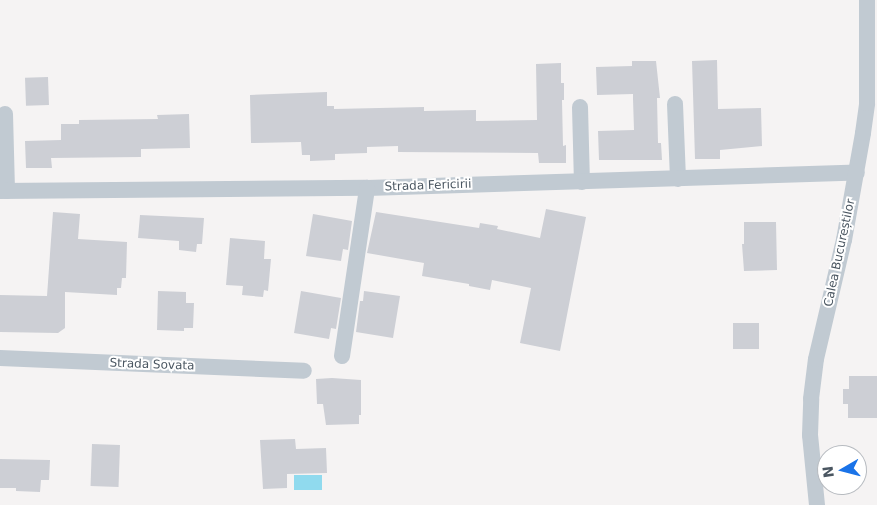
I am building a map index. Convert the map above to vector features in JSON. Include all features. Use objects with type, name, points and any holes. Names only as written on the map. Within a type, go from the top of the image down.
[{"type":"street","name":"Calea Bucureștilor","points":[[817,505],[810,435],[816,360],[844,240],[857,173],[867,103],[867,0]]},
{"type":"street","points":[[675,104],[678,179]]},
{"type":"street","points":[[580,106],[582,182]]},
{"type":"street","points":[[4,191],[5,114]]},
{"type":"street","name":"Strada Fericirii","points":[[4,191],[367,188],[857,173]]},
{"type":"street","points":[[342,356],[367,188]]},
{"type":"street","name":"Strada Sovata","points":[[0,358],[304,371]]},
{"type":"water","points":[[294,475],[322,475],[322,490],[294,490]]},
{"type":"building","points":[[717,60],[718,109],[761,108],[762,146],[720,150],[720,159],[695,159],[692,61]]},
{"type":"building","points":[[632,61],[656,61],[660,98],[657,98],[658,143],[661,143],[662,160],[599,160],[598,131],[634,130],[633,94],[597,95],[596,67],[632,66]]},
{"type":"building","points":[[561,63],[561,83],[564,83],[564,100],[562,100],[563,146],[566,145],[566,163],[539,163],[538,153],[398,152],[398,146],[367,147],[367,153],[335,154],[335,160],[310,161],[310,155],[302,155],[301,142],[251,143],[250,95],[327,92],[327,106],[334,106],[334,109],[424,107],[424,111],[476,110],[476,121],[537,120],[536,64]]},
{"type":"building","points":[[48,77],[49,105],[26,106],[25,78]]},
{"type":"building","points":[[189,114],[190,148],[141,149],[141,157],[51,158],[52,168],[26,168],[25,141],[61,140],[61,124],[79,124],[79,120],[158,119],[157,115]]},
{"type":"building","points":[[546,209],[586,217],[560,351],[520,343],[531,288],[492,280],[490,290],[469,286],[469,284],[422,276],[424,263],[367,253],[376,212],[479,228],[480,223],[498,226],[497,229],[540,238]]},
{"type":"building","points":[[53,212],[80,214],[78,239],[127,242],[126,278],[122,278],[121,288],[117,288],[117,295],[65,292],[65,328],[58,333],[0,332],[0,295],[47,296]]},
{"type":"building","points":[[313,214],[352,221],[348,250],[343,249],[341,261],[306,256]]},
{"type":"building","points":[[140,215],[204,218],[202,244],[197,244],[196,252],[179,250],[179,241],[138,238]]},
{"type":"building","points":[[744,222],[776,222],[777,270],[744,271],[742,244],[744,244]]},
{"type":"building","points":[[230,238],[265,241],[264,259],[271,259],[268,291],[264,290],[263,297],[242,295],[243,286],[226,285]]},
{"type":"building","points":[[158,291],[186,292],[186,303],[194,303],[193,328],[184,328],[184,331],[157,330]]},
{"type":"building","points":[[301,291],[341,298],[336,329],[331,328],[329,339],[294,333]]},
{"type":"building","points":[[364,291],[400,296],[393,338],[356,332],[360,301],[363,301]]},
{"type":"building","points":[[733,323],[759,323],[759,349],[733,349]]},
{"type":"building","points":[[849,376],[877,376],[877,418],[848,418],[848,404],[843,404],[843,389],[849,389]]},
{"type":"building","points":[[316,379],[361,380],[361,415],[359,415],[359,424],[326,425],[323,404],[317,404]]},
{"type":"building","points":[[295,439],[296,449],[326,448],[327,473],[287,474],[287,488],[263,489],[260,440]]},
{"type":"building","points":[[92,444],[120,445],[119,487],[91,486]]},
{"type":"building","points":[[0,459],[50,460],[49,480],[41,480],[40,492],[16,491],[16,488],[0,488]]}]
